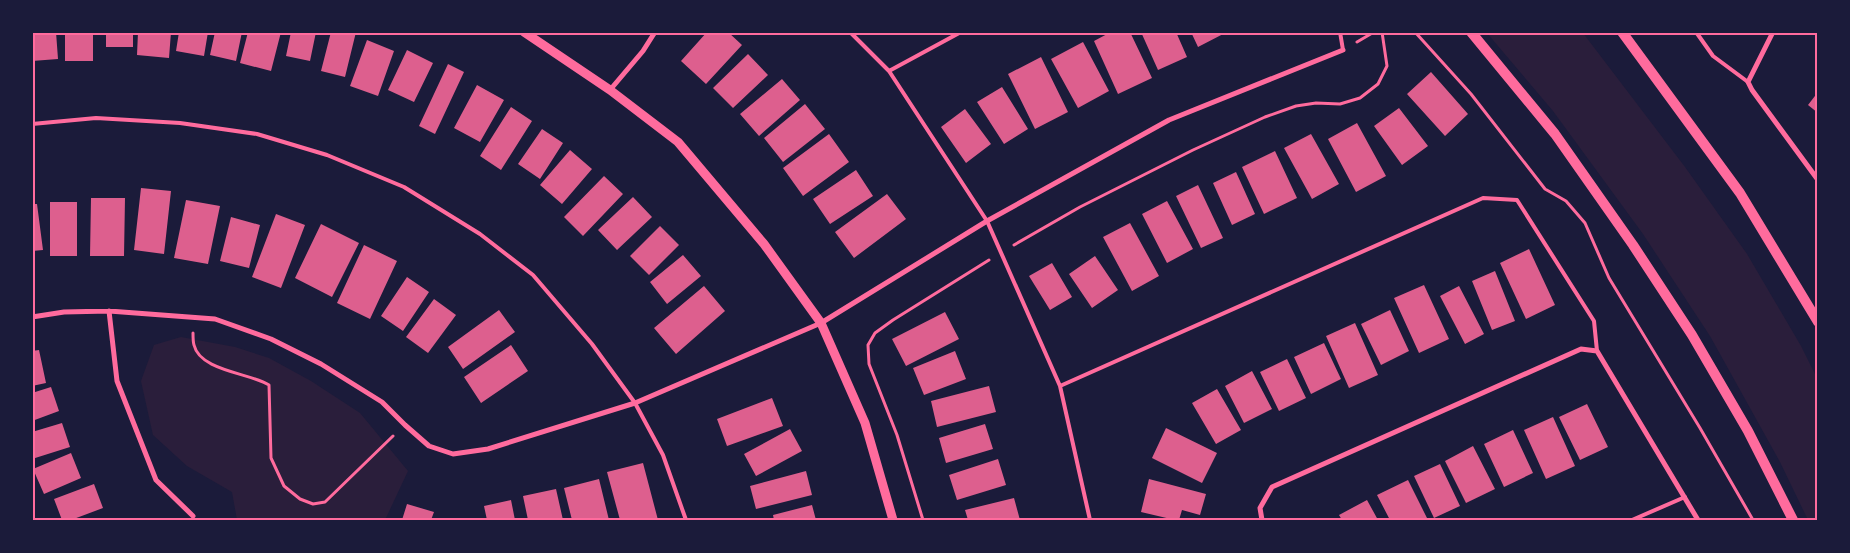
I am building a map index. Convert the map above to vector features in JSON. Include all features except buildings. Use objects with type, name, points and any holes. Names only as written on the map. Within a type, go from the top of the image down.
[{"type":"main road","points":[[1471,32],[1555,134],[1692,335],[1748,432],[1793,520]]},
{"type":"main road","points":[[1622,32],[1740,193],[1818,322]]},
{"type":"street","points":[[524,32],[610,90],[678,142],[764,244],[820,323],[865,423],[893,520]]},
{"type":"street","points":[[610,90],[643,51],[655,32]]},
{"type":"street","points":[[1773,32],[1748,82],[1818,180]]},
{"type":"street","points":[[32,317],[64,312],[109,311],[215,320],[271,338],[321,364],[382,402],[404,425],[429,446],[454,454],[488,449],[635,403],[820,323],[987,221],[1169,120],[1343,50]]},
{"type":"street","points":[[109,311],[117,381],[156,480],[193,516]]},
{"type":"street","points":[[1262,520],[1260,508],[1272,487],[1581,349],[1597,352],[1698,520]]},
{"type":"lane","points":[[850,32],[889,71],[987,221],[1060,386],[1090,520]]},
{"type":"lane","points":[[889,71],[962,32]]},
{"type":"lane","points":[[1340,32],[1343,50]]},
{"type":"lane","points":[[1696,32],[1713,56],[1748,82]]},
{"type":"lane","points":[[32,124],[96,118],[180,123],[257,134],[327,155],[404,187],[480,234],[533,276],[592,344],[635,403],[663,455],[686,520]]},
{"type":"lane","points":[[1060,386],[1483,198],[1517,200],[1594,321],[1597,352]]},
{"type":"lane","points":[[1632,520],[1684,497]]},
{"type":"path","points":[[923,520],[897,435],[869,364],[868,345],[875,333],[1001,253],[1080,207],[1193,150],[1265,117],[1296,106],[1316,103],[1340,104],[1360,98],[1378,84],[1387,66],[1382,32]]},
{"type":"path","points":[[1415,32],[1471,94],[1545,189],[1566,201],[1585,223],[1610,278],[1753,520]]},
{"type":"path","points":[[192,318],[194,347],[203,359],[224,370],[262,380],[269,385],[271,458],[284,486],[300,499],[313,504],[325,502],[404,425]]},
{"type":"shaded area","points":[[1487,33],[1583,33],[1685,167],[1747,254],[1801,346],[1817,378],[1817,520],[1808,520],[1780,462],[1710,336],[1643,234],[1553,111]]},
{"type":"shaded area","points":[[181,337],[235,347],[269,358],[311,381],[360,413],[408,471],[385,520],[237,520],[232,492],[187,466],[153,435],[141,381],[154,345]]}]
